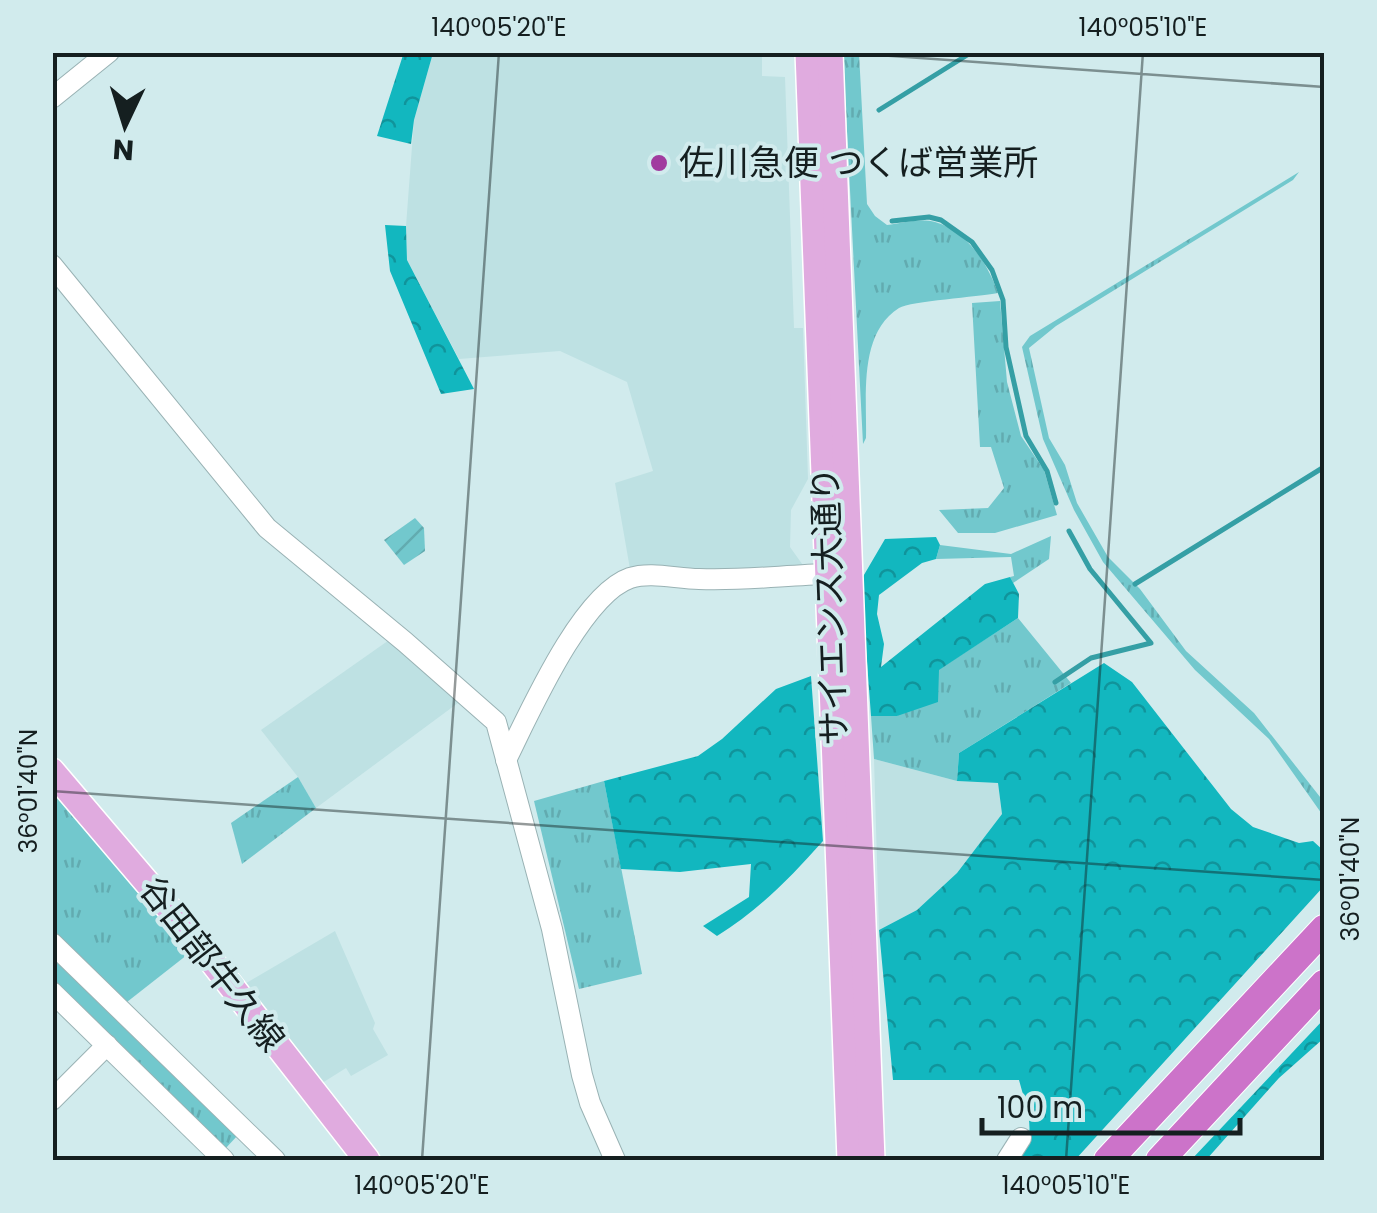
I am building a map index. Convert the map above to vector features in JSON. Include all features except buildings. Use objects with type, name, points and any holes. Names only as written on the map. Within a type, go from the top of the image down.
[{"type":"highway","points":[[1108,1160],[1324,930]]},
{"type":"highway","points":[[1160,1160],[1324,984]]},
{"type":"main road","name":"サイエンス大通り","points":[[808,52],[850,1160]]},
{"type":"main road","name":"サイエンス大通り","points":[[830,52],[872,1160]]},
{"type":"main road","name":"谷田部牛久線","points":[[52,771],[189,932],[367,1160]]},
{"type":"street","points":[[52,98],[110,52]]},
{"type":"street","points":[[52,264],[266,528],[496,722],[552,929],[582,1075],[614,1160]]},
{"type":"street","points":[[506,760],[570,639],[611,590],[630,578],[765,579],[829,574]]},
{"type":"street","points":[[52,943],[267,1158]]},
{"type":"street","points":[[52,992],[224,1160]]},
{"type":"street","points":[[52,1100],[106,1045]]},
{"type":"street","points":[[1006,1160],[1021,1138]]},
{"type":"shaded area","points":[[433,53],[762,53],[762,76],[785,77],[794,328],[803,328],[808,479],[791,510],[790,547],[805,568],[762,573],[630,569],[615,483],[653,471],[627,382],[560,351],[459,359],[407,260],[414,120]]},
{"type":"shaded area","points":[[392,638],[462,700],[316,808],[298,777],[261,730]]},
{"type":"shaded area","points":[[874,759],[957,781],[998,783],[1002,814],[957,873],[917,910],[879,930]]},
{"type":"shaded area","points":[[335,931],[375,1023],[373,1029],[388,1055],[351,1076],[346,1068],[319,1085],[243,985]]},
{"type":"green space","points":[[404,52],[433,53],[411,144],[377,136]]},
{"type":"green space","points":[[843,53],[859,53],[867,204],[887,225],[929,221],[957,233],[982,260],[998,293],[906,306],[886,319],[871,350],[863,444]]},
{"type":"green space","points":[[1299,172],[1293,180],[1056,326],[1029,348],[1049,438],[1065,465],[1077,503],[1108,557],[1140,589],[1186,651],[1254,713],[1324,802],[1324,817],[1269,739],[1195,670],[1103,562],[1074,510],[1043,439],[1022,347],[1030,336]]},
{"type":"green space","points":[[385,225],[406,226],[407,260],[474,389],[441,394],[390,271]]},
{"type":"green space","points":[[1000,301],[1007,382],[1021,436],[1044,470],[1057,515],[995,533],[958,533],[939,510],[988,508],[1004,488],[991,447],[980,447],[972,303]]},
{"type":"green space","points":[[415,518],[424,528],[425,551],[404,565],[384,540]]},
{"type":"green space","points":[[1051,536],[1049,559],[1013,583],[1011,557],[936,559],[940,545],[1011,554]]},
{"type":"green space","points":[[936,537],[940,545],[936,559],[922,563],[879,595],[877,614],[884,644],[881,667],[985,584],[1010,577],[1019,594],[1018,618],[939,670],[938,702],[897,716],[871,716],[861,580],[885,539]]},
{"type":"green space","points":[[1018,618],[1071,683],[959,753],[957,781],[874,759],[871,716],[897,716],[938,670]]},
{"type":"green space","points":[[1104,663],[1132,682],[1231,809],[1253,827],[1299,843],[1313,841],[1324,851],[1324,886],[1075,1160],[1019,1160],[1029,1131],[1019,1080],[893,1080],[879,930],[917,910],[957,873],[1002,814],[998,783],[957,781],[959,753]]},
{"type":"green space","points":[[811,676],[823,841],[773,893],[717,936],[703,926],[749,897],[751,864],[680,872],[621,869],[604,781],[698,756],[776,689]]},
{"type":"green space","points":[[298,777],[316,808],[242,864],[231,823]]},
{"type":"green space","points":[[604,781],[642,974],[579,989],[534,801]]},
{"type":"green space","points":[[52,784],[192,951],[127,1002],[53,930]]},
{"type":"green space","points":[[52,953],[238,1135],[225,1149],[53,980]]},
{"type":"green space","points":[[1324,1019],[1324,1038],[1279,1078],[1206,1160],[1191,1160]]},
{"type":"waterway","points":[[879,110],[972,52]]},
{"type":"waterway","points":[[892,221],[929,217],[941,220],[972,242],[992,270],[1003,300],[1006,347],[1026,436],[1047,471],[1056,503]]},
{"type":"waterway","points":[[1135,584],[1324,467]]},
{"type":"waterway","points":[[1055,682],[1091,658],[1151,643],[1090,569],[1069,531]]},
{"type":"place","name":"佐川急便 つくば営業所","points":[[659,163]]}]
